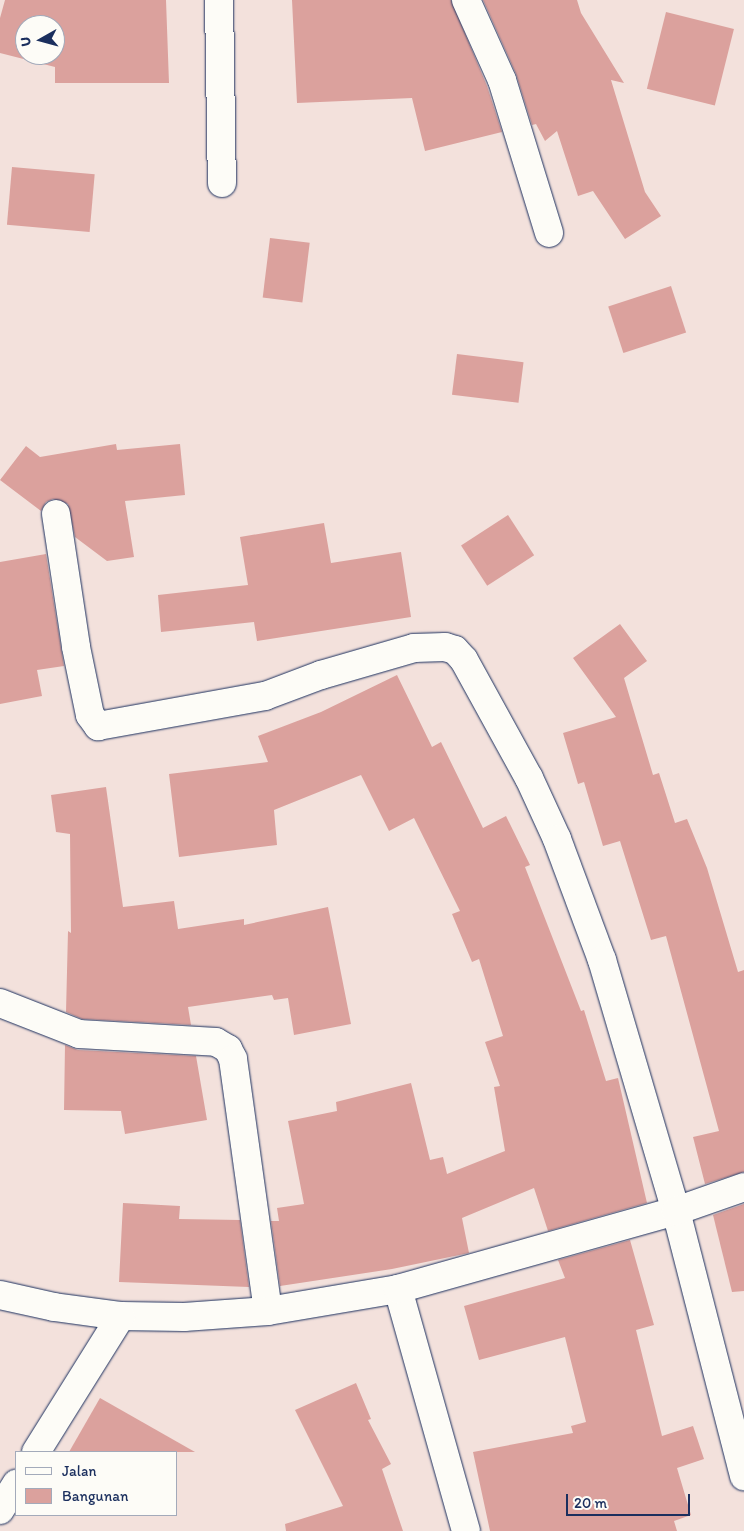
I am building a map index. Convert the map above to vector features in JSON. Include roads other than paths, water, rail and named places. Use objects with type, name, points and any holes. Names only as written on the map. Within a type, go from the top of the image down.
[{"type":"street","points":[[219,0],[222,183]]},
{"type":"street","points":[[466,0],[502,80],[549,233]]},
{"type":"street","points":[[56,514],[76,647],[90,715],[98,726],[265,696],[321,675],[414,648],[455,650],[464,660],[529,778],[557,839],[602,960],[676,1211],[744,1476]]},
{"type":"street","points":[[0,1003],[79,1034],[216,1042],[228,1049],[233,1059],[268,1311]]},
{"type":"street","points":[[0,1295],[54,1307],[121,1316],[184,1317],[268,1311],[398,1289],[676,1211],[744,1186]]},
{"type":"street","points":[[398,1289],[466,1531]]},
{"type":"street","points":[[37,1451],[121,1316]]},
{"type":"street","points":[[0,1510],[15,1486]]}]
